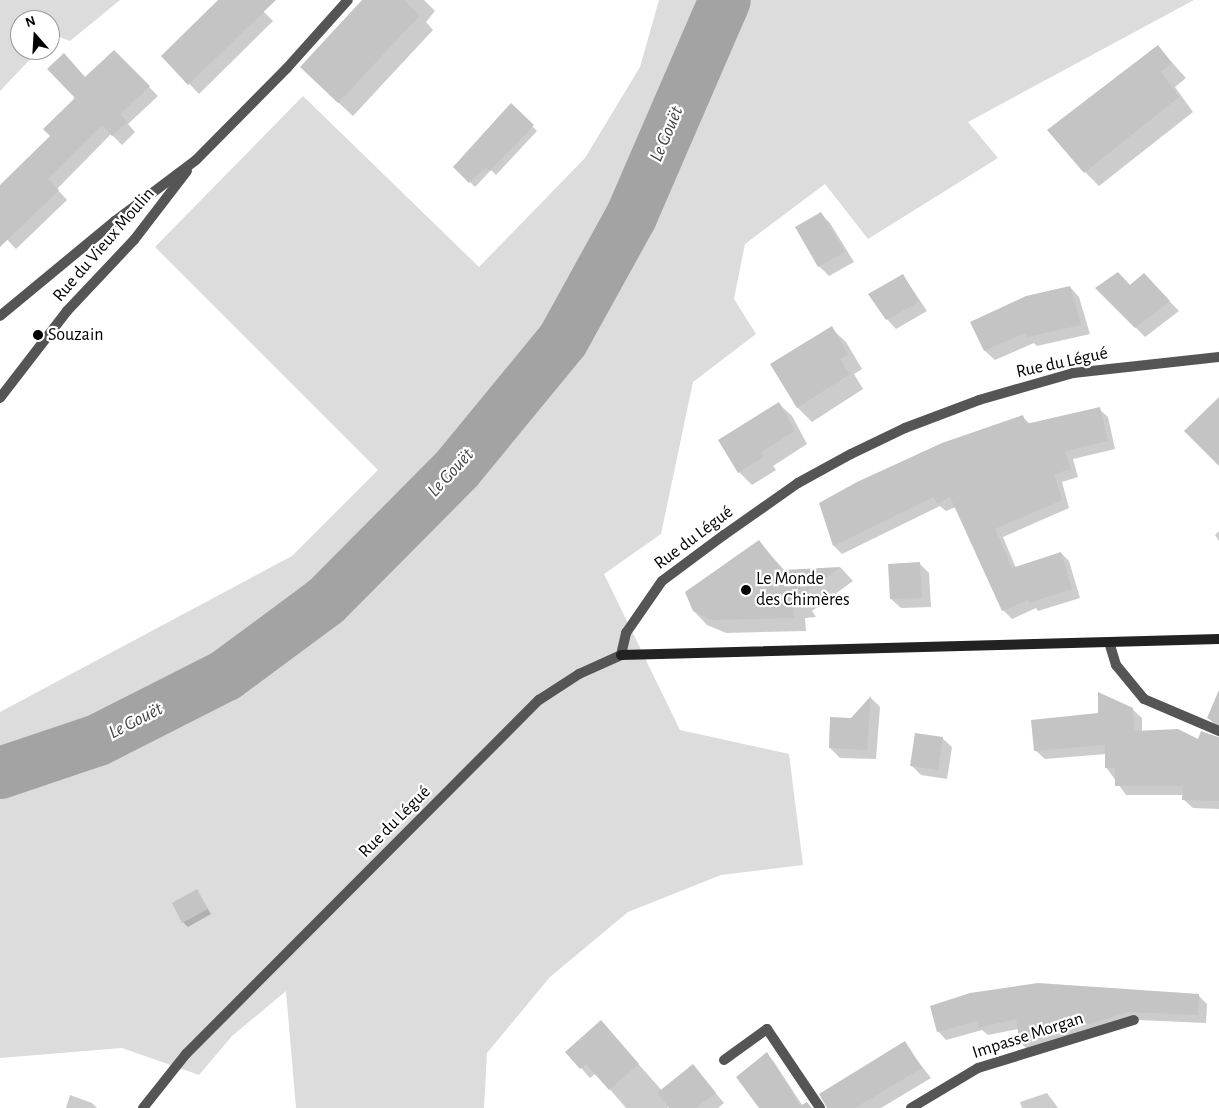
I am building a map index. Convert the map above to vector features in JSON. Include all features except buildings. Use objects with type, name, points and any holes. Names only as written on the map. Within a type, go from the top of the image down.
[{"type":"main road","points":[[621,655],[1219,639]]},
{"type":"street","name":"Rue du Vieux Moulin","points":[[0,398],[67,311],[134,240],[196,160],[287,68],[348,0]]},
{"type":"street","name":"Rue du Vieux Moulin","points":[[0,316],[115,221],[196,160]]},
{"type":"street","name":"Rue du Légué","points":[[143,1108],[186,1054],[539,700],[579,674],[621,655],[626,633],[662,581],[798,483],[879,440],[978,400],[1073,373],[1219,357]]},
{"type":"street","points":[[1110,642],[1116,665],[1144,699],[1219,731]]},
{"type":"street","name":"Impasse Morgan","points":[[911,1108],[978,1068],[1134,1020]]},
{"type":"street","points":[[724,1060],[767,1029],[820,1108]]},
{"type":"shaded area","points":[[0,0],[120,0],[70,41],[60,37],[60,10],[10,10],[10,60],[29,60],[0,91]]},
{"type":"shaded area","points":[[659,0],[1194,0],[968,122],[998,158],[868,239],[825,184],[745,244],[734,299],[756,334],[693,382],[661,534],[604,574],[680,730],[789,754],[803,865],[721,875],[628,912],[550,977],[487,1053],[484,1108],[296,1108],[286,991],[232,1036],[199,1075],[122,1048],[0,1058],[0,712],[292,556],[378,470],[155,247],[303,96],[479,267],[585,158],[640,67]]},
{"type":"waterway","name":"Le Gouët","points":[[0,773],[98,740],[226,675],[326,601],[457,469],[563,340],[631,217],[725,0]]},
{"type":"place","name":"Souzain","points":[[38,335]]},
{"type":"place","name":"Le Monde des Chimères","points":[[746,590]]}]
